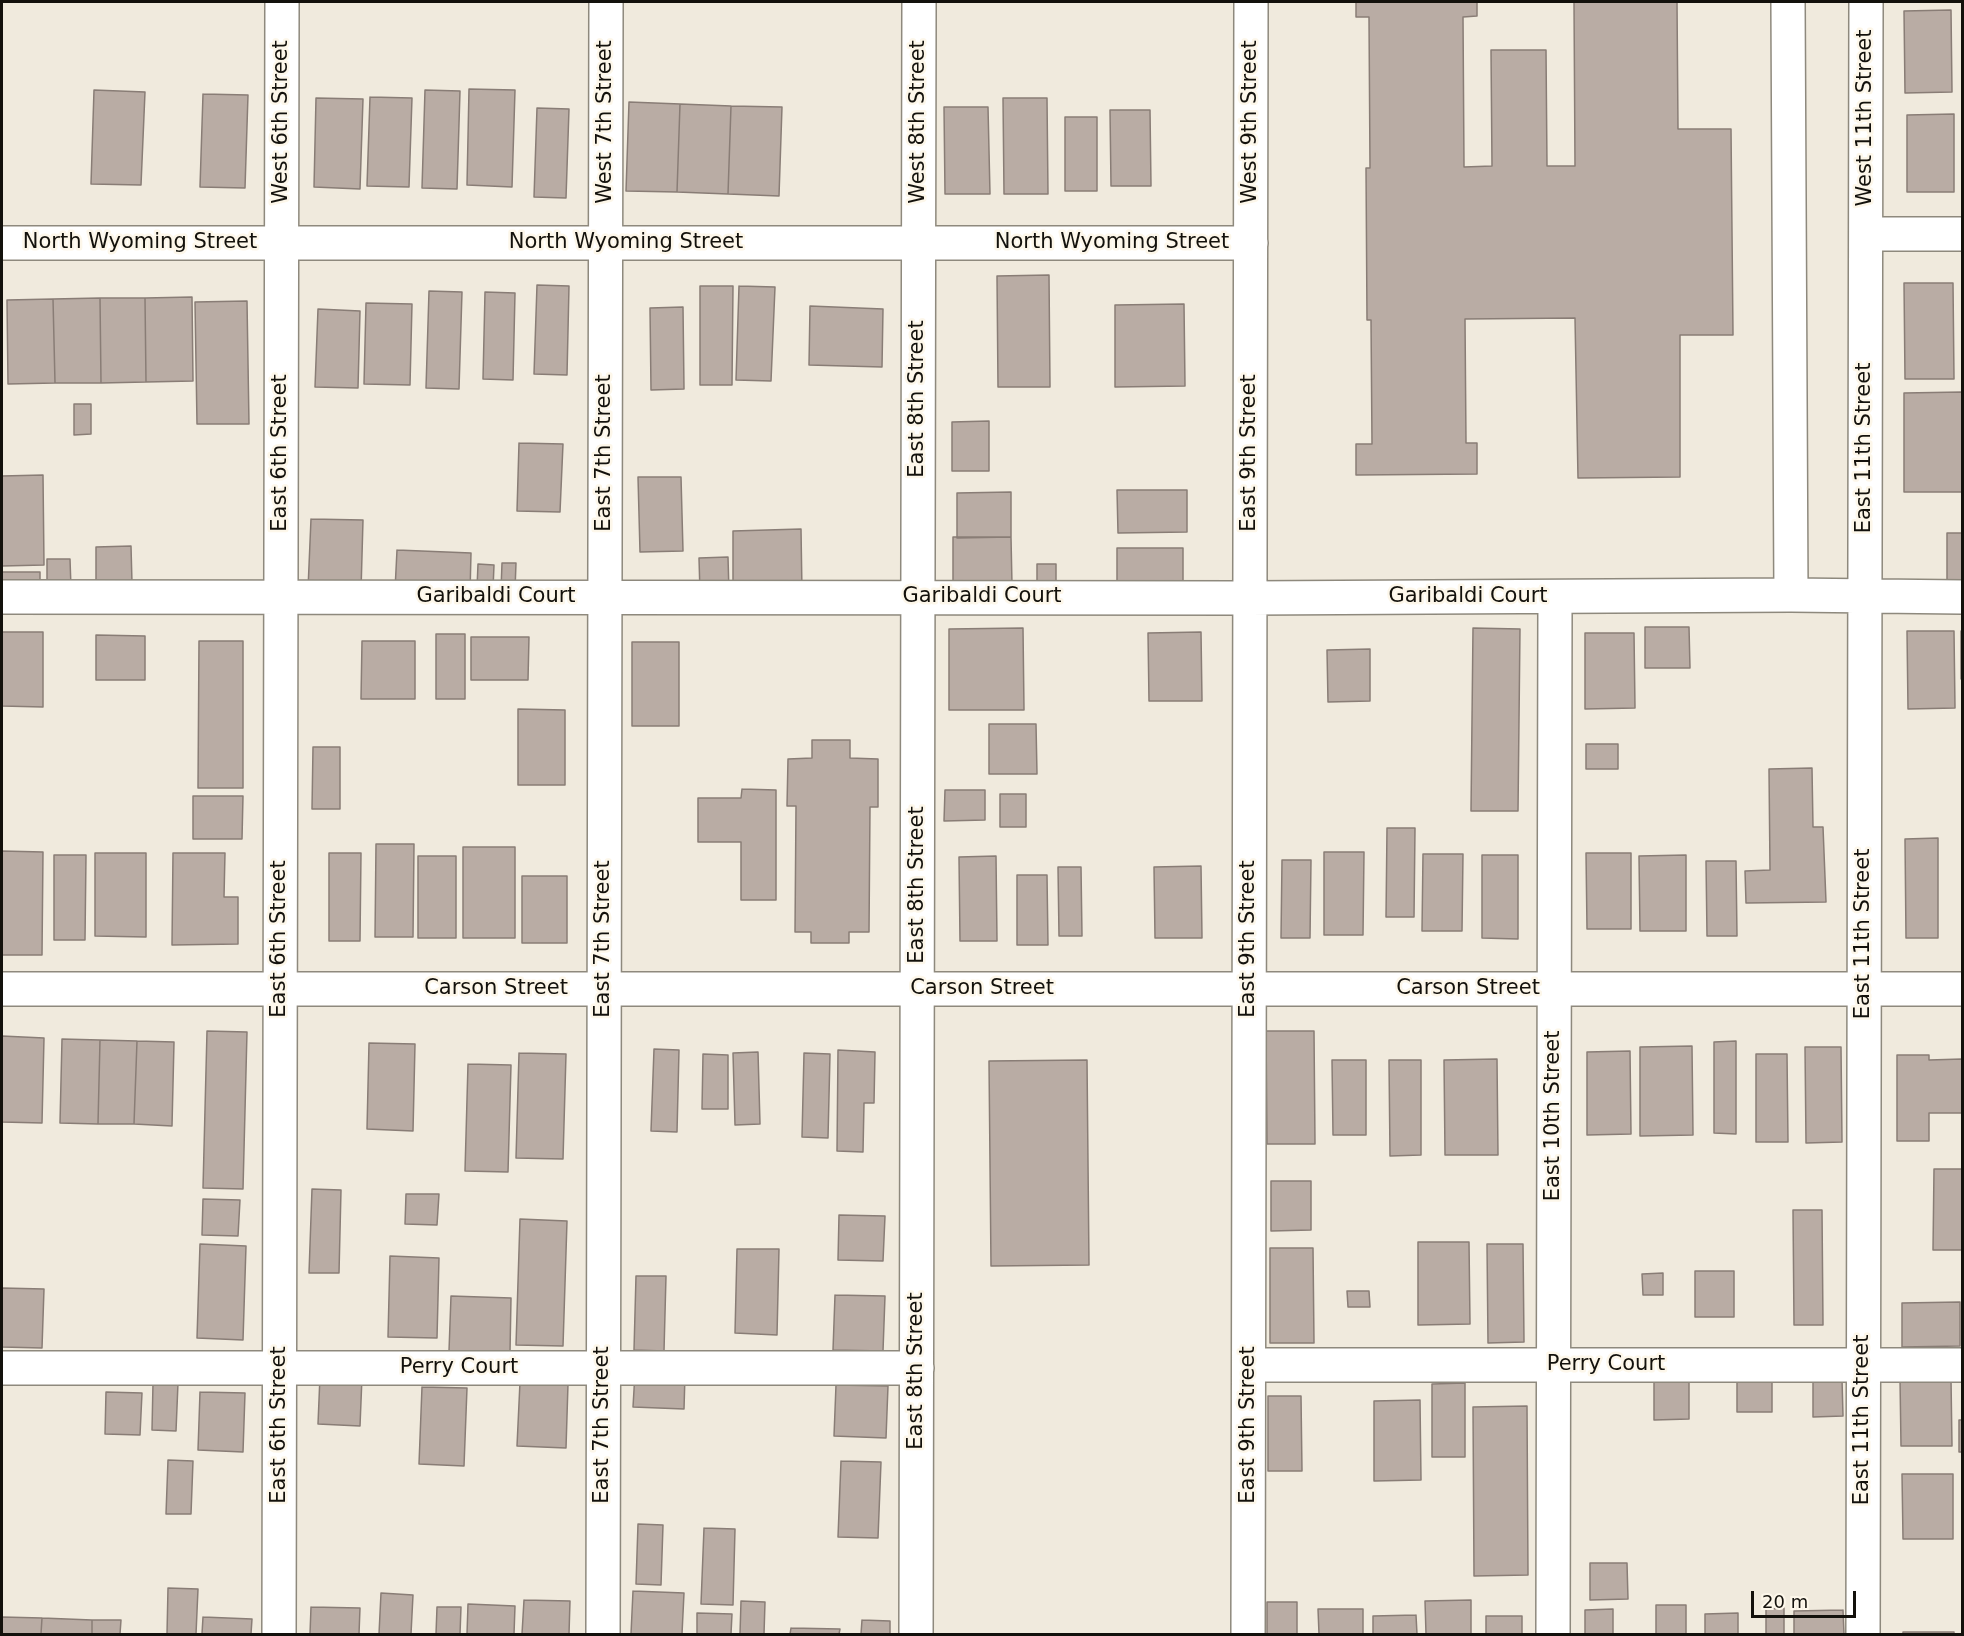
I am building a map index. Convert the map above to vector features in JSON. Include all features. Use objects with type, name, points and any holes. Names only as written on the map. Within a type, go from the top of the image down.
[{"type":"street","name":"West 6th Street","points":[[281,243],[282,2]]},
{"type":"street","name":"West 7th Street","points":[[605,243],[606,2]]},
{"type":"street","name":"West 8th Street","points":[[919,2],[919,243]]},
{"type":"street","name":"West 9th Street","points":[[1251,2],[1251,243]]},
{"type":"street","points":[[1788,2],[1791,595]]},
{"type":"street","name":"West 11th Street","points":[[1866,2],[1866,234]]},
{"type":"street","points":[[1866,234],[1962,234]]},
{"type":"street","name":"East 11th Street","points":[[1863,1635],[1866,234]]},
{"type":"street","name":"North Wyoming Street","points":[[2,243],[1251,243]]},
{"type":"street","name":"East 6th Street","points":[[279,1635],[281,243]]},
{"type":"street","name":"East 7th Street","points":[[603,1635],[605,243]]},
{"type":"street","name":"East 8th Street","points":[[916,1635],[919,243]]},
{"type":"street","name":"East 9th Street","points":[[1248,1635],[1251,243]]},
{"type":"street","name":"Garibaldi Court","points":[[2,597],[1791,595],[1962,597]]},
{"type":"street","name":"East 10th Street","points":[[1553,1635],[1555,597]]},
{"type":"street","name":"Carson Street","points":[[2,989],[1962,989]]},
{"type":"street","name":"Perry Court","points":[[1249,1365],[1962,1365]]},
{"type":"street","name":"Perry Court","points":[[2,1368],[917,1368]]},
{"type":"building","points":[[1356,2],[1477,2],[1477,16],[1463,17],[1464,167],[1492,166],[1491,50],[1546,50],[1547,166],[1575,166],[1574,2],[1677,2],[1678,129],[1731,129],[1733,335],[1680,335],[1680,477],[1578,478],[1575,318],[1465,319],[1466,443],[1477,443],[1477,474],[1356,475],[1356,444],[1372,444],[1371,320],[1367,320],[1366,168],[1370,168],[1369,17],[1356,17]]},
{"type":"building","points":[[1951,10],[1952,92],[1905,93],[1904,11]]},
{"type":"building","points":[[469,89],[515,90],[512,187],[467,185]]},
{"type":"building","points":[[94,90],[145,92],[141,185],[91,184]]},
{"type":"building","points":[[425,90],[460,91],[457,189],[422,188]]},
{"type":"building","points":[[203,94],[248,95],[245,188],[200,187]]},
{"type":"building","points":[[370,97],[412,98],[409,187],[367,186]]},
{"type":"building","points":[[316,98],[363,99],[360,189],[314,187]]},
{"type":"building","points":[[1003,98],[1047,98],[1048,194],[1004,194]]},
{"type":"building","points":[[629,102],[680,104],[677,192],[626,191]]},
{"type":"building","points":[[680,104],[731,106],[728,194],[677,192]]},
{"type":"building","points":[[731,106],[782,107],[779,196],[728,194]]},
{"type":"building","points":[[944,107],[988,107],[990,194],[945,194]]},
{"type":"building","points":[[537,108],[569,109],[566,198],[534,197]]},
{"type":"building","points":[[1110,110],[1150,110],[1151,186],[1111,186]]},
{"type":"building","points":[[1954,114],[1954,192],[1907,192],[1907,115]]},
{"type":"building","points":[[1065,117],[1097,117],[1097,191],[1065,191]]},
{"type":"building","points":[[1049,275],[1050,387],[998,387],[997,276]]},
{"type":"building","points":[[1904,283],[1953,283],[1954,379],[1905,379]]},
{"type":"building","points":[[537,285],[569,286],[567,375],[534,374]]},
{"type":"building","points":[[700,286],[733,286],[732,385],[700,385]]},
{"type":"building","points":[[739,286],[775,287],[771,381],[736,380]]},
{"type":"building","points":[[429,291],[462,292],[459,389],[426,388]]},
{"type":"building","points":[[485,292],[515,293],[513,380],[483,379]]},
{"type":"building","points":[[192,297],[193,381],[146,382],[145,298]]},
{"type":"building","points":[[100,298],[145,298],[146,382],[101,383]]},
{"type":"building","points":[[100,298],[101,383],[55,383],[53,299]]},
{"type":"building","points":[[53,299],[55,383],[8,384],[7,300]]},
{"type":"building","points":[[247,301],[249,424],[197,424],[195,302]]},
{"type":"building","points":[[366,303],[412,304],[410,385],[364,384]]},
{"type":"building","points":[[1184,304],[1185,386],[1115,387],[1115,305]]},
{"type":"building","points":[[810,306],[883,309],[882,367],[809,365]]},
{"type":"building","points":[[683,307],[684,389],[651,390],[650,308]]},
{"type":"building","points":[[318,309],[360,311],[358,388],[315,387]]},
{"type":"building","points":[[1962,392],[1962,492],[1904,492],[1904,393]]},
{"type":"building","points":[[74,404],[91,404],[91,434],[74,435]]},
{"type":"building","points":[[989,421],[989,471],[952,471],[952,422]]},
{"type":"building","points":[[519,443],[563,444],[560,512],[517,511]]},
{"type":"building","points":[[43,475],[44,565],[2,566],[2,476]]},
{"type":"building","points":[[638,477],[681,477],[683,551],[640,552]]},
{"type":"building","points":[[1117,490],[1187,490],[1187,532],[1118,533]]},
{"type":"building","points":[[1011,492],[1011,537],[957,538],[957,493]]},
{"type":"building","points":[[311,519],[363,520],[361,591],[308,589]]},
{"type":"building","points":[[801,529],[802,592],[733,593],[733,531]]},
{"type":"building","points":[[1947,533],[1962,533],[1962,584],[1947,584]]},
{"type":"building","points":[[953,537],[1011,537],[1012,585],[953,586]]},
{"type":"building","points":[[131,546],[132,583],[96,583],[96,547]]},
{"type":"building","points":[[1117,548],[1183,548],[1183,585],[1117,586]]},
{"type":"building","points":[[397,550],[471,553],[470,593],[395,590]]},
{"type":"building","points":[[728,557],[729,593],[700,593],[699,558]]},
{"type":"building","points":[[47,559],[70,559],[71,588],[47,589]]},
{"type":"building","points":[[502,563],[516,563],[515,590],[501,590]]},
{"type":"building","points":[[478,564],[494,565],[493,589],[477,588]]},
{"type":"building","points":[[1037,564],[1056,564],[1056,582],[1037,582]]},
{"type":"building","points":[[2,572],[40,572],[40,591],[2,591]]},
{"type":"building","points":[[1645,627],[1689,627],[1690,668],[1645,668]]},
{"type":"building","points":[[1023,628],[1024,710],[949,710],[949,629]]},
{"type":"building","points":[[1473,628],[1520,629],[1518,811],[1471,811]]},
{"type":"building","points":[[1907,631],[1954,631],[1955,708],[1908,709]]},
{"type":"building","points":[[1962,631],[1962,679],[1961,679]]},
{"type":"building","points":[[2,632],[43,632],[43,707],[2,706]]},
{"type":"building","points":[[1201,632],[1202,701],[1149,701],[1148,633]]},
{"type":"building","points":[[1585,633],[1634,633],[1635,708],[1585,709]]},
{"type":"building","points":[[436,634],[465,634],[465,699],[436,699]]},
{"type":"building","points":[[96,635],[145,636],[145,680],[96,680]]},
{"type":"building","points":[[471,637],[529,637],[528,680],[471,680]]},
{"type":"building","points":[[199,641],[243,641],[243,788],[198,788]]},
{"type":"building","points":[[362,641],[415,641],[415,699],[361,699]]},
{"type":"building","points":[[632,642],[679,642],[679,726],[632,726]]},
{"type":"building","points":[[1370,649],[1370,701],[1328,702],[1327,650]]},
{"type":"building","points":[[518,709],[565,710],[565,785],[518,785]]},
{"type":"building","points":[[989,724],[1036,724],[1037,774],[989,774]]},
{"type":"building","points":[[812,740],[850,740],[850,758],[878,759],[878,807],[870,807],[869,932],[849,932],[849,943],[811,943],[811,932],[795,932],[796,806],[787,806],[788,759],[812,758]]},
{"type":"building","points":[[1586,744],[1618,744],[1618,769],[1586,769]]},
{"type":"building","points":[[313,747],[340,747],[340,809],[312,809]]},
{"type":"building","points":[[1812,768],[1813,827],[1823,827],[1826,902],[1746,903],[1745,871],[1770,870],[1769,769]]},
{"type":"building","points":[[742,789],[776,790],[776,900],[741,900],[741,842],[698,842],[698,798],[741,798]]},
{"type":"building","points":[[945,790],[985,790],[985,820],[944,821]]},
{"type":"building","points":[[1000,794],[1026,794],[1026,827],[1000,827]]},
{"type":"building","points":[[193,796],[243,796],[242,839],[193,839]]},
{"type":"building","points":[[1387,828],[1415,828],[1414,917],[1386,917]]},
{"type":"building","points":[[1938,838],[1938,938],[1906,938],[1905,839]]},
{"type":"building","points":[[376,844],[414,844],[413,937],[375,937]]},
{"type":"building","points":[[463,847],[515,847],[515,938],[463,938]]},
{"type":"building","points":[[2,851],[43,852],[42,955],[2,955]]},
{"type":"building","points":[[1324,852],[1364,852],[1363,935],[1324,935]]},
{"type":"building","points":[[95,853],[146,853],[146,937],[95,936]]},
{"type":"building","points":[[173,853],[225,853],[224,897],[238,897],[238,944],[172,945]]},
{"type":"building","points":[[329,853],[361,853],[360,941],[329,941]]},
{"type":"building","points":[[1586,853],[1631,853],[1631,929],[1587,929]]},
{"type":"building","points":[[1423,854],[1463,854],[1462,931],[1422,931]]},
{"type":"building","points":[[54,855],[86,855],[85,940],[54,940]]},
{"type":"building","points":[[1482,855],[1518,855],[1518,939],[1482,938]]},
{"type":"building","points":[[1686,855],[1686,931],[1640,931],[1639,856]]},
{"type":"building","points":[[418,856],[456,856],[456,938],[418,938]]},
{"type":"building","points":[[996,856],[997,941],[960,941],[959,857]]},
{"type":"building","points":[[1282,860],[1311,860],[1310,938],[1281,938]]},
{"type":"building","points":[[1706,861],[1736,861],[1737,936],[1707,936]]},
{"type":"building","points":[[1201,866],[1202,938],[1155,938],[1154,867]]},
{"type":"building","points":[[1058,867],[1081,867],[1082,936],[1059,936]]},
{"type":"building","points":[[1017,875],[1047,875],[1048,945],[1017,945]]},
{"type":"building","points":[[522,876],[567,876],[567,943],[522,943]]},
{"type":"building","points":[[207,1031],[247,1032],[243,1189],[203,1188]]},
{"type":"building","points":[[1266,1031],[1314,1031],[1315,1144],[1267,1144]]},
{"type":"building","points":[[2,1036],[44,1038],[42,1123],[2,1122]]},
{"type":"building","points":[[62,1039],[100,1040],[98,1124],[60,1123]]},
{"type":"building","points":[[100,1040],[137,1041],[134,1124],[98,1124]]},
{"type":"building","points":[[137,1041],[174,1042],[172,1126],[134,1124]]},
{"type":"building","points":[[1736,1041],[1736,1134],[1714,1133],[1714,1042]]},
{"type":"building","points":[[369,1043],[415,1044],[413,1131],[367,1129]]},
{"type":"building","points":[[1692,1046],[1693,1135],[1640,1136],[1640,1047]]},
{"type":"building","points":[[1805,1047],[1841,1047],[1842,1142],[1806,1143]]},
{"type":"building","points":[[654,1049],[679,1050],[677,1132],[651,1131]]},
{"type":"building","points":[[838,1050],[875,1052],[874,1103],[864,1103],[863,1152],[837,1151]]},
{"type":"building","points":[[1630,1051],[1631,1134],[1587,1135],[1587,1052]]},
{"type":"building","points":[[758,1052],[760,1124],[735,1125],[733,1053]]},
{"type":"building","points":[[519,1053],[566,1054],[563,1159],[516,1158]]},
{"type":"building","points":[[804,1053],[830,1054],[828,1138],[802,1137]]},
{"type":"building","points":[[703,1054],[728,1055],[728,1109],[702,1109]]},
{"type":"building","points":[[1756,1054],[1787,1054],[1788,1142],[1756,1142]]},
{"type":"building","points":[[1897,1055],[1929,1055],[1929,1060],[1962,1059],[1962,1113],[1929,1113],[1929,1141],[1897,1141]]},
{"type":"building","points":[[1497,1059],[1498,1155],[1445,1155],[1444,1060]]},
{"type":"building","points":[[1087,1060],[1089,1265],[991,1266],[989,1061]]},
{"type":"building","points":[[1332,1060],[1366,1060],[1366,1135],[1333,1135]]},
{"type":"building","points":[[1389,1060],[1421,1060],[1421,1155],[1390,1156]]},
{"type":"building","points":[[468,1064],[511,1065],[508,1172],[465,1171]]},
{"type":"building","points":[[1934,1169],[1962,1169],[1962,1250],[1933,1250]]},
{"type":"building","points":[[1271,1181],[1311,1181],[1311,1230],[1271,1231]]},
{"type":"building","points":[[312,1189],[341,1190],[339,1273],[309,1273]]},
{"type":"building","points":[[406,1194],[439,1194],[437,1225],[405,1224]]},
{"type":"building","points":[[203,1199],[240,1200],[238,1236],[202,1235]]},
{"type":"building","points":[[1793,1210],[1822,1210],[1823,1325],[1794,1325]]},
{"type":"building","points":[[839,1215],[885,1216],[883,1261],[838,1260]]},
{"type":"building","points":[[520,1219],[567,1221],[563,1346],[516,1345]]},
{"type":"building","points":[[1418,1242],[1469,1242],[1470,1324],[1418,1325]]},
{"type":"building","points":[[200,1244],[246,1246],[243,1340],[197,1338]]},
{"type":"building","points":[[1487,1244],[1523,1244],[1524,1342],[1488,1343]]},
{"type":"building","points":[[1270,1248],[1313,1248],[1314,1343],[1270,1343]]},
{"type":"building","points":[[737,1249],[779,1249],[777,1335],[735,1333]]},
{"type":"building","points":[[390,1256],[439,1258],[437,1338],[388,1337]]},
{"type":"building","points":[[1695,1271],[1734,1271],[1734,1317],[1695,1317]]},
{"type":"building","points":[[1663,1273],[1663,1295],[1643,1295],[1642,1274]]},
{"type":"building","points":[[636,1276],[666,1276],[664,1351],[634,1350]]},
{"type":"building","points":[[2,1288],[44,1289],[42,1348],[2,1347]]},
{"type":"building","points":[[1347,1291],[1369,1291],[1370,1307],[1348,1307]]},
{"type":"building","points":[[835,1295],[885,1296],[883,1351],[833,1350]]},
{"type":"building","points":[[451,1296],[511,1298],[510,1352],[449,1351]]},
{"type":"building","points":[[1960,1302],[1960,1346],[1902,1347],[1902,1303]]},
{"type":"building","points":[[635,1373],[685,1375],[684,1409],[633,1407]]},
{"type":"building","points":[[1737,1373],[1772,1373],[1772,1412],[1737,1412]]},
{"type":"building","points":[[320,1376],[362,1377],[360,1426],[318,1424]]},
{"type":"building","points":[[1813,1379],[1842,1379],[1843,1416],[1813,1417]]},
{"type":"building","points":[[1900,1379],[1951,1379],[1952,1446],[1901,1446]]},
{"type":"building","points":[[1654,1381],[1689,1381],[1689,1419],[1654,1420]]},
{"type":"building","points":[[520,1382],[568,1384],[566,1448],[517,1446]]},
{"type":"building","points":[[153,1383],[178,1383],[176,1431],[152,1430]]},
{"type":"building","points":[[1465,1383],[1465,1457],[1432,1457],[1432,1384]]},
{"type":"building","points":[[836,1385],[888,1386],[886,1438],[834,1436]]},
{"type":"building","points":[[422,1387],[467,1388],[464,1466],[419,1464]]},
{"type":"building","points":[[106,1392],[142,1393],[140,1435],[105,1434]]},
{"type":"building","points":[[200,1392],[245,1393],[243,1452],[198,1450]]},
{"type":"building","points":[[1268,1396],[1301,1396],[1302,1471],[1268,1471]]},
{"type":"building","points":[[1420,1400],[1421,1480],[1374,1481],[1374,1401]]},
{"type":"building","points":[[1527,1406],[1528,1575],[1474,1576],[1473,1407]]},
{"type":"building","points":[[1959,1420],[1962,1420],[1962,1452],[1959,1452]]},
{"type":"building","points":[[168,1460],[193,1461],[191,1514],[166,1514]]},
{"type":"building","points":[[841,1461],[881,1462],[878,1538],[838,1537]]},
{"type":"building","points":[[1902,1474],[1953,1474],[1953,1539],[1903,1539]]},
{"type":"building","points":[[638,1524],[663,1525],[661,1585],[636,1584]]},
{"type":"building","points":[[704,1528],[735,1529],[733,1605],[701,1604]]},
{"type":"building","points":[[1590,1563],[1627,1563],[1628,1599],[1590,1600]]},
{"type":"building","points":[[168,1588],[198,1589],[196,1634],[167,1634]]},
{"type":"building","points":[[633,1591],[684,1593],[682,1634],[631,1634]]},
{"type":"building","points":[[381,1593],[413,1595],[411,1634],[379,1634]]},
{"type":"building","points":[[524,1600],[570,1601],[569,1634],[522,1634]]},
{"type":"building","points":[[1471,1600],[1471,1634],[1426,1634],[1425,1601]]},
{"type":"building","points":[[741,1601],[765,1602],[764,1634],[740,1634]]},
{"type":"building","points":[[1267,1602],[1297,1602],[1297,1634],[1267,1634]]},
{"type":"building","points":[[468,1604],[515,1606],[514,1634],[467,1634]]},
{"type":"building","points":[[1656,1605],[1686,1605],[1686,1634],[1656,1634]]},
{"type":"building","points":[[311,1607],[360,1608],[359,1634],[310,1634]]},
{"type":"building","points":[[437,1607],[461,1607],[460,1634],[436,1634]]},
{"type":"building","points":[[1784,1608],[1784,1634],[1766,1634],[1766,1609]]},
{"type":"building","points":[[1318,1609],[1363,1609],[1363,1634],[1319,1634]]},
{"type":"building","points":[[1613,1609],[1613,1634],[1585,1634],[1585,1610]]},
{"type":"building","points":[[1843,1610],[1844,1634],[1794,1634],[1794,1611]]},
{"type":"building","points":[[697,1613],[732,1614],[731,1634],[697,1634]]},
{"type":"building","points":[[1738,1613],[1738,1634],[1705,1634],[1705,1614]]},
{"type":"building","points":[[1416,1615],[1417,1634],[1373,1634],[1373,1616]]},
{"type":"building","points":[[1486,1616],[1522,1616],[1522,1634],[1486,1634]]},
{"type":"building","points":[[2,1617],[42,1618],[41,1634],[2,1634]]},
{"type":"building","points":[[203,1617],[252,1619],[251,1634],[202,1634]]},
{"type":"building","points":[[42,1618],[92,1620],[92,1634],[41,1634]]},
{"type":"building","points":[[92,1620],[121,1620],[120,1634],[92,1634]]},
{"type":"building","points":[[862,1620],[890,1621],[890,1634],[861,1634]]},
{"type":"building","points":[[791,1628],[840,1629],[839,1634],[790,1634]]},
{"type":"building","points":[[1903,1632],[1954,1632],[1954,1634],[1903,1634]]}]
